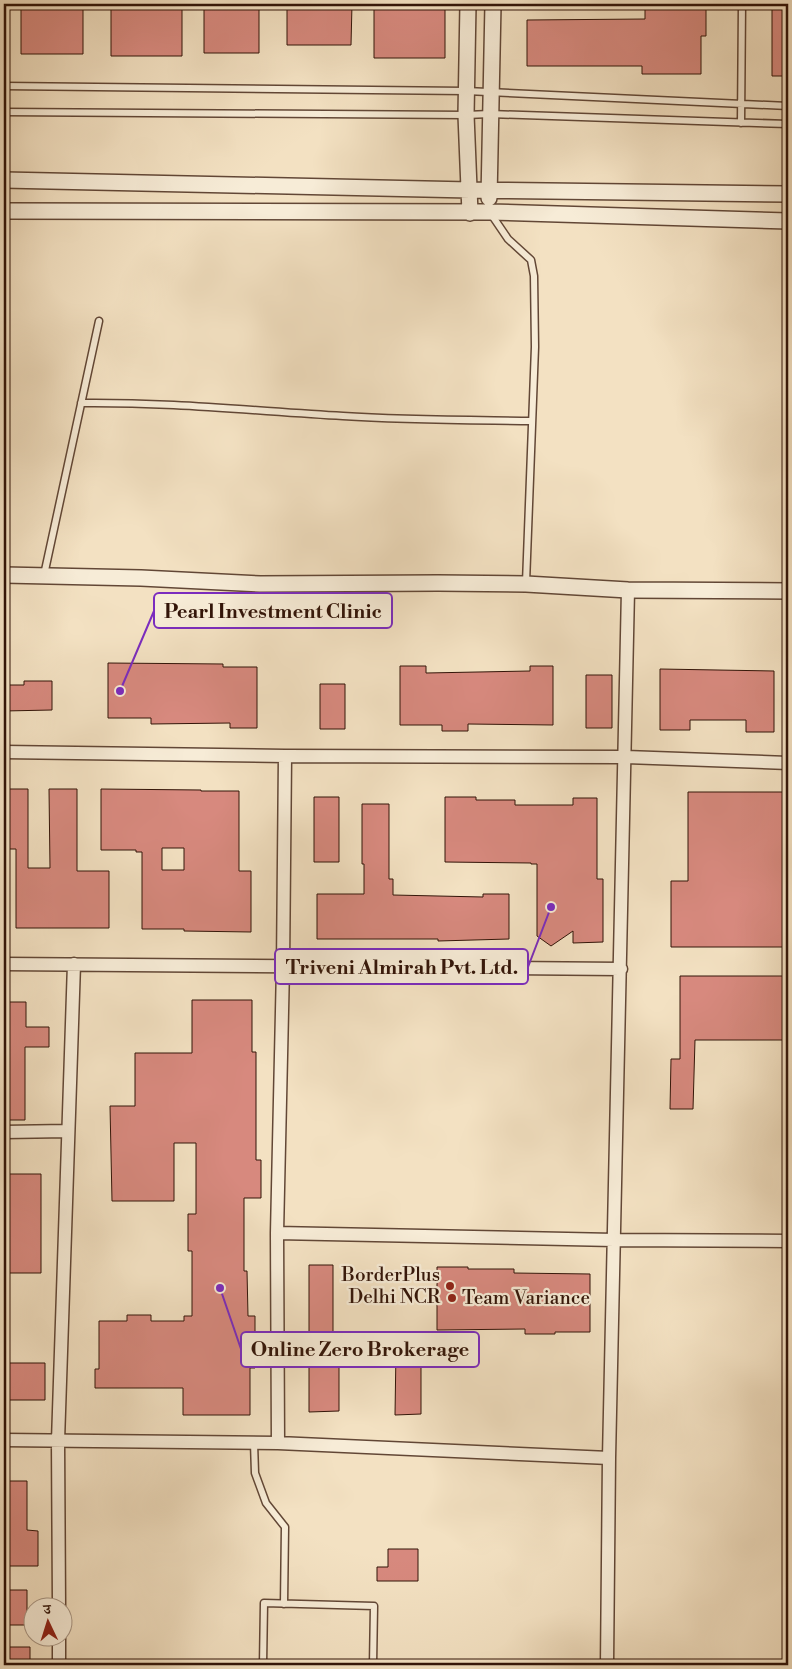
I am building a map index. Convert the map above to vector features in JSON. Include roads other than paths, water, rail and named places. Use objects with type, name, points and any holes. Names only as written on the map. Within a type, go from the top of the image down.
[{"type":"street","points":[[468,4],[466,116],[470,213]]},
{"type":"street","points":[[490,212],[488,190],[493,4]]},
{"type":"street","points":[[4,180],[470,190],[788,194]]},
{"type":"street","points":[[4,211],[490,212],[788,221]]},
{"type":"street","points":[[4,575],[260,584],[526,584],[628,590],[788,591]]},
{"type":"street","points":[[607,1665],[609,1458],[626,757],[628,590]]},
{"type":"street","points":[[4,752],[284,756],[626,757],[788,763]]},
{"type":"street","points":[[278,1443],[277,1233],[283,967],[284,756]]},
{"type":"street","points":[[4,964],[621,969]]},
{"type":"street","points":[[59,1596],[58,1441],[74,964]]},
{"type":"street","points":[[4,1132],[67,1131]]},
{"type":"street","points":[[277,1233],[788,1242]]},
{"type":"street","points":[[4,1440],[278,1443],[609,1458]]},
{"type":"street","points":[[59,1646],[59,1665]]},
{"type":"lane","points":[[741,123],[742,4]]},
{"type":"lane","points":[[4,86],[466,91],[788,106]]},
{"type":"lane","points":[[4,112],[466,116],[490,114],[788,124]]},
{"type":"lane","points":[[490,212],[508,239],[533,263],[535,347],[526,584]]},
{"type":"lane","points":[[44,575],[99,321]]},
{"type":"lane","points":[[81,403],[139,402],[234,410],[394,419],[532,421]]},
{"type":"lane","points":[[254,1443],[255,1474],[266,1503],[285,1527],[284,1604]]},
{"type":"lane","points":[[262,1665],[264,1603],[374,1606],[373,1665]]},
{"type":"place","name":"Pearl Investment Clinic","points":[[120,691]]},
{"type":"place","name":"Triveni Almirah Pvt. Ltd.","points":[[551,907]]},
{"type":"place","name":"BorderPlus Delhi NCR","points":[[450,1286]]},
{"type":"place","name":"Online Zero Brokerage","points":[[220,1288]]},
{"type":"place","name":"Team Variance","points":[[452,1298]]}]
